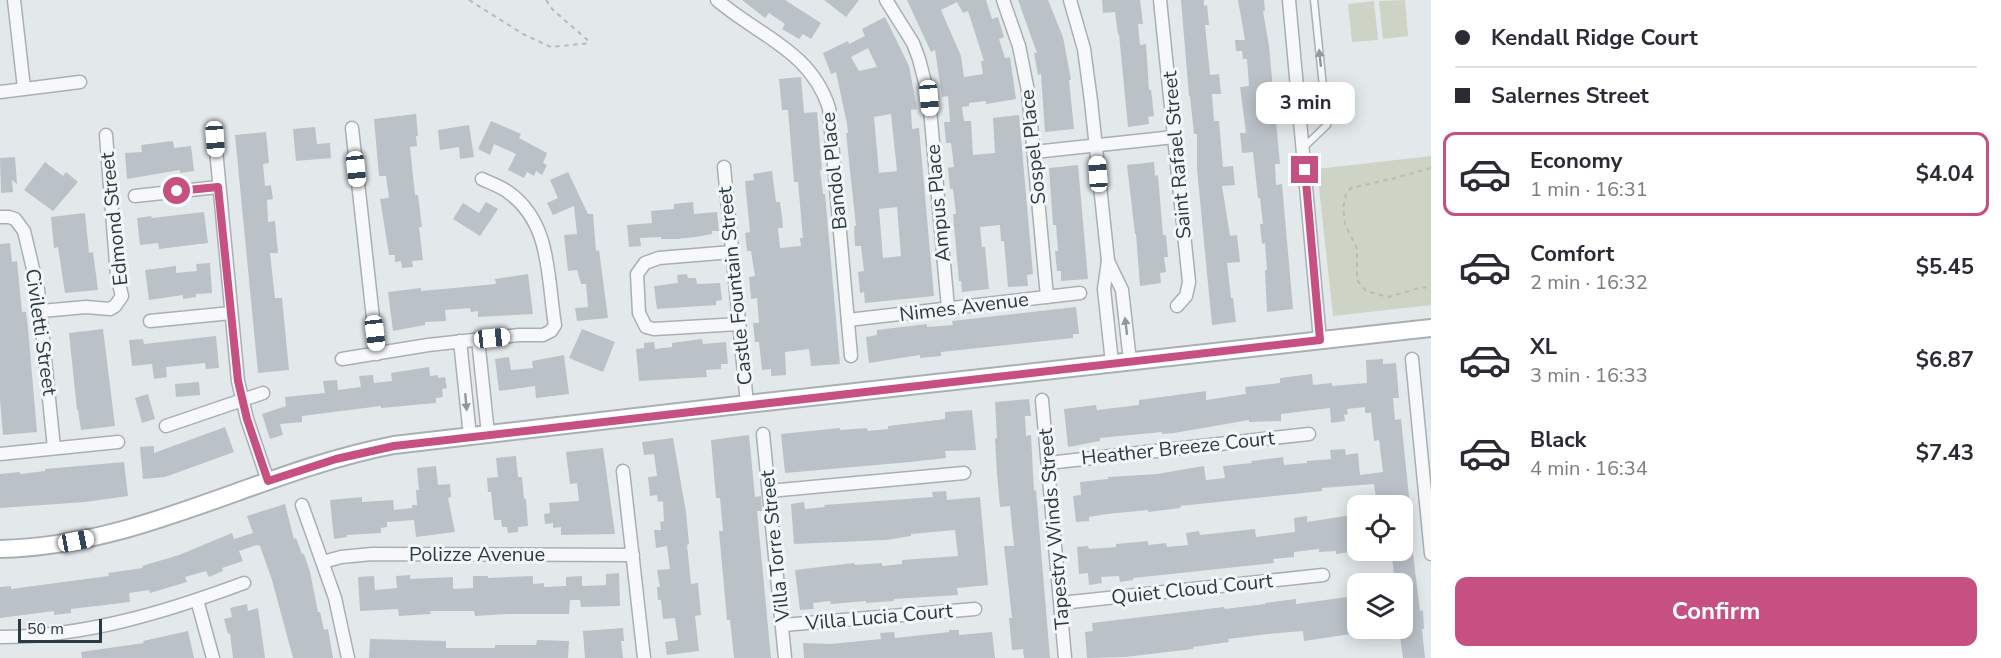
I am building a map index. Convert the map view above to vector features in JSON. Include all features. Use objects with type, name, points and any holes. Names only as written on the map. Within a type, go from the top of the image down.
[{"type":"street","points":[[14,0],[24,88]]},
{"type":"street","name":"Bandol Place","points":[[717,0],[735,15],[799,58],[816,78],[824,93],[829,108],[851,357]]},
{"type":"street","name":"Ampus Place","points":[[886,0],[913,43],[929,98],[948,308]]},
{"type":"street","name":"Sospel Place","points":[[1003,0],[1019,46],[1028,91],[1047,297]]},
{"type":"street","points":[[1070,0],[1084,49],[1096,146],[1108,261],[1104,289],[1112,363]]},
{"type":"street","name":"Saint Rafael Street","points":[[1160,0],[1189,282],[1186,296],[1177,306]]},
{"type":"street","points":[[1289,0],[1320,340]]},
{"type":"street","points":[[0,92],[80,82]]},
{"type":"street","points":[[352,128],[377,354]]},
{"type":"street","name":"Edmond Street","points":[[41,312],[86,307],[110,309],[118,303],[122,296],[117,276],[106,135]]},
{"type":"street","points":[[1034,152],[1174,137]]},
{"type":"street","points":[[215,139],[238,381],[268,481]]},
{"type":"street","name":"Castle Fountain Street","points":[[723,167],[747,404]]},
{"type":"street","points":[[342,359],[460,341],[543,335],[551,331],[555,325],[546,254],[537,226],[523,206],[507,191],[482,179]]},
{"type":"street","points":[[135,196],[218,187]]},
{"type":"street","name":"Civiletti Street","points":[[0,217],[15,219],[24,231],[38,290],[54,448]]},
{"type":"street","points":[[732,252],[658,258],[645,263],[637,274],[639,314],[646,327],[654,329],[739,324]]},
{"type":"street","points":[[1108,261],[1122,290],[1130,361]]},
{"type":"street","name":"Nimes Avenue","points":[[848,320],[1080,293]]},
{"type":"street","points":[[150,321],[231,313]]},
{"type":"street","points":[[0,549],[63,544],[117,533],[268,481],[369,450],[747,404],[1431,328]]},
{"type":"street","points":[[478,339],[488,434]]},
{"type":"street","points":[[460,341],[470,436]]},
{"type":"street","points":[[1412,359],[1431,554]]},
{"type":"street","points":[[166,426],[263,393]]},
{"type":"street","name":"Tapestry Winds Street","points":[[1042,400],[1065,658]]},
{"type":"street","points":[[1417,416],[1431,414]]},
{"type":"street","name":"Villa Torre Street","points":[[763,434],[785,658]]},
{"type":"street","name":"Heather Breeze Court","points":[[1048,463],[1309,434]]},
{"type":"street","points":[[0,454],[118,442]]},
{"type":"street","points":[[623,471],[644,658]]},
{"type":"street","points":[[768,491],[964,473]]},
{"type":"street","points":[[302,505],[335,598],[348,658]]},
{"type":"street","name":"Polizze Avenue","points":[[323,562],[341,557],[372,554],[633,555]]},
{"type":"street","name":"Quiet Cloud Court","points":[[1060,603],[1323,574]]},
{"type":"street","points":[[0,637],[33,636],[91,628],[143,616],[244,583]]},
{"type":"street","points":[[197,600],[213,658]]},
{"type":"street","name":"Villa Lucia Court","points":[[783,625],[975,609]]},
{"type":"lane","points":[[1303,148],[1327,125],[1314,0]]},
{"type":"lane","points":[[464,380],[482,378]]},
{"type":"path","points":[[469,0],[523,34],[551,47],[591,43],[553,10],[546,0]]},
{"type":"path","points":[[1431,168],[1352,188],[1346,194],[1343,208],[1345,224],[1357,249],[1357,280],[1366,291],[1388,297],[1431,287]]},
{"type":"green space","points":[[1405,0],[1408,36],[1383,39],[1379,1]]},
{"type":"green space","points":[[1374,1],[1378,40],[1352,42],[1348,4]]},
{"type":"green space","points":[[1431,156],[1431,305],[1333,316],[1317,169]]},
{"type":"building","points":[[742,0],[785,0],[821,23],[811,39],[803,34],[799,39],[782,29],[785,24],[769,13],[765,18]]},
{"type":"building","points":[[824,0],[859,0],[846,17]]},
{"type":"building","points":[[907,0],[986,0],[992,19],[998,17],[1004,37],[999,39],[1005,58],[1010,57],[1016,99],[986,104],[986,101],[969,103],[969,106],[962,107],[964,121],[971,121],[973,155],[995,153],[993,118],[1019,115],[1033,274],[1027,275],[1028,286],[1008,287],[1004,241],[1001,241],[1000,225],[980,227],[982,247],[985,247],[989,289],[962,292],[953,214],[956,214],[948,168],[954,167],[951,143],[946,143],[944,122],[950,122],[948,96],[942,97],[935,50],[931,52]],"holes":[[[957,2],[963,13],[968,11],[984,61],[981,61],[983,74],[964,77],[961,56],[941,10]]]},
{"type":"building","points":[[1018,0],[1048,0],[1063,37],[1071,80],[1069,80],[1074,129],[1045,132],[1041,74],[1038,75],[1034,53],[1037,53]]},
{"type":"building","points":[[1102,0],[1140,0],[1143,24],[1138,24],[1140,45],[1146,44],[1149,90],[1151,90],[1154,116],[1148,117],[1149,124],[1128,127],[1115,12],[1103,13]]},
{"type":"building","points":[[1181,0],[1204,0],[1204,6],[1207,5],[1209,25],[1205,25],[1210,75],[1219,74],[1221,94],[1212,94],[1214,121],[1219,121],[1223,167],[1233,166],[1235,185],[1222,186],[1230,236],[1237,235],[1240,262],[1227,263],[1236,322],[1212,325],[1197,169],[1197,134],[1194,134],[1189,96]]},
{"type":"building","points":[[1238,0],[1264,0],[1265,11],[1263,11],[1269,46],[1280,164],[1275,164],[1276,185],[1282,184],[1293,309],[1267,312],[1265,270],[1267,270],[1265,243],[1262,244],[1260,224],[1263,224],[1260,198],[1258,198],[1253,152],[1242,153],[1240,133],[1246,133],[1240,87],[1249,86],[1247,59],[1243,59],[1242,51],[1236,51],[1235,40],[1245,40]]},
{"type":"building","points":[[885,17],[909,66],[917,109],[911,110],[912,129],[919,128],[934,296],[865,303],[864,292],[860,293],[858,272],[864,271],[861,246],[855,246],[854,226],[856,226],[847,124],[836,72],[831,74],[823,53],[865,36],[862,29]],"holes":[[[868,48],[877,67],[859,71],[851,57]],[[891,114],[897,171],[879,173],[874,117]],[[897,207],[901,256],[883,258],[879,209]]]},
{"type":"building","points":[[801,77],[804,113],[817,112],[822,170],[820,170],[823,194],[825,194],[840,364],[811,366],[809,349],[785,352],[786,375],[771,376],[771,369],[762,370],[759,342],[755,342],[753,323],[759,323],[757,298],[751,299],[749,277],[755,276],[751,251],[747,251],[745,233],[750,232],[745,181],[754,180],[753,174],[772,171],[776,202],[780,202],[782,217],[783,228],[778,228],[780,248],[801,246],[800,238],[803,238],[798,182],[794,182],[788,110],[782,110],[779,79]]},
{"type":"building","points":[[416,114],[417,146],[410,147],[415,195],[418,195],[422,227],[419,227],[423,260],[412,261],[413,267],[402,268],[401,261],[395,262],[395,255],[389,255],[380,199],[389,198],[386,176],[379,176],[374,119]]},
{"type":"building","points":[[491,121],[521,134],[519,138],[547,153],[543,163],[547,165],[542,175],[536,171],[534,176],[527,172],[524,178],[508,170],[516,154],[494,144],[490,155],[478,149]]},
{"type":"building","points":[[469,125],[474,157],[460,159],[459,147],[440,150],[438,130]]},
{"type":"building","points":[[315,127],[317,144],[330,143],[331,158],[296,161],[293,129]]},
{"type":"building","points":[[266,132],[269,163],[263,164],[265,186],[271,185],[273,199],[267,200],[268,222],[275,221],[278,253],[270,253],[275,298],[282,298],[289,370],[258,373],[235,135]]},
{"type":"building","points":[[173,141],[174,148],[191,146],[194,171],[180,173],[180,170],[127,179],[125,153],[142,152],[141,145]]},
{"type":"building","points":[[15,157],[17,184],[12,180],[13,192],[1,193],[0,158]]},
{"type":"building","points":[[45,162],[63,176],[66,172],[78,182],[53,211],[24,190]]},
{"type":"building","points":[[1154,162],[1155,176],[1158,175],[1163,235],[1166,235],[1168,257],[1164,257],[1166,272],[1160,273],[1161,283],[1140,286],[1127,165]]},
{"type":"building","points":[[1078,165],[1088,279],[1061,281],[1061,271],[1057,271],[1056,225],[1053,225],[1049,168]]},
{"type":"building","points":[[568,172],[588,214],[593,214],[596,251],[599,250],[608,318],[577,321],[575,308],[588,307],[586,284],[581,284],[577,270],[568,271],[564,235],[577,234],[574,206],[553,215],[547,203],[558,198],[550,180]]},
{"type":"building","points":[[486,202],[498,209],[480,236],[453,219],[463,203],[479,213]]},
{"type":"building","points":[[693,202],[694,214],[717,212],[719,231],[677,239],[640,238],[641,246],[629,247],[627,225],[652,223],[651,211],[674,209],[674,204]]},
{"type":"building","points":[[204,212],[208,243],[159,249],[158,243],[140,245],[137,218]]},
{"type":"building","points":[[85,213],[89,253],[93,252],[98,290],[65,293],[58,247],[54,248],[51,217]]},
{"type":"building","points":[[10,243],[12,262],[17,261],[22,312],[26,312],[37,432],[3,435],[0,400],[0,244]]},
{"type":"building","points":[[210,263],[212,293],[196,294],[196,297],[183,299],[183,295],[149,300],[145,270],[176,266],[176,273],[197,271],[196,264]]},
{"type":"building","points":[[528,274],[533,314],[478,317],[478,311],[471,312],[470,308],[445,310],[446,321],[425,322],[425,325],[393,331],[388,292],[496,284],[495,279]]},
{"type":"building","points":[[687,274],[688,278],[696,278],[697,284],[720,283],[722,300],[716,301],[716,305],[657,309],[654,286],[678,283],[677,275]]},
{"type":"building","points":[[1076,307],[1079,334],[1073,334],[1073,338],[941,352],[941,356],[920,358],[920,355],[869,363],[866,337],[877,335],[877,330],[927,324],[927,327],[953,325],[952,321]]},
{"type":"building","points":[[103,329],[115,426],[81,430],[69,333]]},
{"type":"building","points":[[582,329],[615,342],[603,372],[569,358]]},
{"type":"building","points":[[216,336],[219,368],[206,369],[205,363],[166,367],[167,377],[154,379],[152,364],[132,366],[129,340],[143,339],[144,344]]},
{"type":"building","points":[[702,339],[703,344],[726,342],[728,364],[721,364],[721,369],[706,370],[707,377],[639,381],[636,349],[644,348],[644,343],[654,342],[655,349],[672,347],[672,343]]},
{"type":"building","points":[[564,355],[569,394],[536,398],[535,386],[499,391],[495,359],[509,357],[511,370],[533,368],[532,361]]},
{"type":"building","points":[[1383,359],[1383,364],[1396,363],[1399,398],[1393,398],[1395,420],[1401,419],[1409,495],[1376,495],[1374,484],[1322,488],[1322,491],[1180,506],[1181,508],[1148,512],[1148,510],[1107,514],[1089,517],[1089,521],[1076,522],[1073,496],[1081,495],[1080,482],[1108,479],[1108,477],[1157,474],[1204,466],[1206,480],[1225,478],[1223,466],[1283,457],[1284,465],[1307,463],[1307,461],[1331,459],[1330,450],[1345,449],[1346,455],[1358,453],[1360,475],[1383,472],[1379,440],[1374,441],[1371,413],[1365,413],[1365,407],[1347,409],[1348,414],[1344,415],[1345,421],[1331,423],[1330,408],[1281,414],[1281,421],[1249,422],[1249,420],[1174,433],[1162,434],[1162,432],[1100,438],[1100,441],[1068,447],[1064,409],[1096,405],[1097,410],[1139,405],[1139,400],[1206,391],[1206,400],[1246,394],[1245,387],[1280,383],[1280,378],[1312,374],[1313,385],[1367,383],[1366,360]]},
{"type":"building","points":[[429,367],[430,376],[445,377],[447,388],[442,389],[443,397],[436,398],[436,403],[381,408],[381,406],[302,416],[302,422],[280,424],[283,435],[270,439],[262,414],[286,406],[285,397],[325,393],[323,381],[337,380],[338,390],[361,387],[359,376],[373,375],[374,383],[392,381],[391,373]]},
{"type":"building","points":[[199,382],[200,395],[176,397],[175,384]]},
{"type":"building","points":[[148,394],[155,419],[142,423],[135,398]]},
{"type":"building","points":[[1029,399],[1031,416],[1025,416],[1026,436],[1031,435],[1050,658],[1024,658],[1023,649],[1012,650],[1009,618],[1012,618],[1004,546],[1014,546],[1010,506],[1000,507],[997,474],[995,402]]},
{"type":"building","points":[[972,410],[976,450],[945,451],[946,458],[785,473],[781,434],[840,428],[840,430],[867,428],[868,431],[888,429],[888,426],[945,419],[945,412]]},
{"type":"building","points":[[225,427],[234,452],[165,477],[143,479],[140,447],[154,446],[154,453]]},
{"type":"building","points":[[749,435],[755,497],[761,496],[762,511],[757,511],[771,658],[734,658],[730,620],[727,620],[719,531],[723,531],[720,498],[716,498],[711,440]]},
{"type":"building","points":[[673,438],[686,512],[691,584],[698,583],[701,615],[695,616],[699,651],[667,655],[665,642],[678,640],[675,618],[663,619],[661,600],[658,600],[657,587],[660,587],[657,570],[670,569],[667,546],[656,548],[654,530],[661,530],[660,522],[664,521],[663,501],[658,502],[657,495],[650,496],[648,477],[657,476],[654,454],[644,455],[642,442]]},
{"type":"building","points":[[603,448],[615,534],[561,535],[561,527],[553,528],[553,523],[545,524],[544,514],[550,513],[549,503],[579,501],[577,483],[570,484],[566,452]]},
{"type":"building","points":[[516,456],[518,477],[522,477],[524,499],[526,499],[528,526],[518,527],[518,532],[508,533],[507,527],[502,527],[501,520],[494,520],[487,478],[498,477],[496,458]]},
{"type":"building","points":[[124,462],[128,496],[85,502],[0,508],[0,474],[20,472],[20,474],[45,471],[45,469]]},
{"type":"building","points":[[436,466],[438,485],[450,484],[451,497],[448,498],[455,532],[416,537],[414,520],[387,522],[387,527],[381,528],[381,533],[347,535],[347,537],[334,539],[330,500],[362,497],[362,502],[393,500],[394,510],[412,508],[412,505],[417,505],[416,490],[419,490],[417,468]]},
{"type":"building","points":[[946,491],[947,500],[980,497],[988,585],[957,588],[958,595],[866,603],[866,601],[831,604],[830,601],[813,603],[814,609],[800,610],[795,570],[854,563],[855,565],[882,563],[882,566],[902,564],[902,560],[958,556],[955,530],[911,534],[911,536],[886,540],[794,544],[791,504],[804,502],[805,509],[825,507],[824,505],[933,497],[932,492]]},
{"type":"building","points":[[285,504],[294,539],[296,538],[304,554],[310,572],[324,630],[328,629],[333,658],[293,658],[272,580],[260,546],[257,545],[239,551],[243,561],[222,568],[223,571],[209,577],[206,571],[185,577],[187,582],[150,593],[149,590],[129,593],[130,602],[71,609],[71,613],[54,615],[54,611],[0,618],[0,587],[11,586],[11,589],[109,576],[108,573],[143,568],[142,566],[179,555],[232,533],[234,539],[253,533],[247,516]]},
{"type":"building","points":[[1307,516],[1307,522],[1347,516],[1347,552],[1319,552],[1319,549],[1294,552],[1294,557],[1273,559],[1274,563],[1133,578],[1133,580],[1120,582],[1119,576],[1101,577],[1102,583],[1089,585],[1088,573],[1079,574],[1077,547],[1088,546],[1089,549],[1116,547],[1116,544],[1148,541],[1148,545],[1166,543],[1167,547],[1188,545],[1186,533],[1199,531],[1200,535],[1255,529],[1256,537],[1295,532],[1294,518]]},
{"type":"building","points":[[1413,554],[1420,611],[1423,610],[1425,658],[1403,658],[1400,639],[1413,639],[1413,573],[1394,573],[1392,561],[1413,561]]},
{"type":"building","points":[[619,573],[620,606],[581,607],[580,600],[570,600],[569,614],[475,616],[474,611],[430,611],[431,614],[399,616],[398,609],[360,611],[358,577],[374,576],[375,590],[397,588],[396,576],[410,575],[410,579],[453,577],[453,589],[473,588],[473,576],[488,576],[488,578],[533,576],[533,584],[544,583],[544,587],[566,586],[566,577],[582,576],[582,586],[606,585],[606,574]]},
{"type":"building","points":[[1347,597],[1347,635],[1304,641],[1303,631],[1268,634],[1228,639],[1229,642],[1193,647],[1193,649],[1125,657],[1087,658],[1085,632],[1093,631],[1092,623],[1296,599],[1296,604]]},
{"type":"building","points":[[247,604],[248,611],[258,608],[265,658],[233,658],[230,633],[228,634],[224,619],[232,617],[230,608]]},
{"type":"building","points":[[623,628],[624,641],[621,641],[623,658],[585,658],[583,631]]},
{"type":"building","points":[[949,630],[959,630],[959,635],[992,632],[995,658],[804,658],[803,643],[831,644],[881,639],[880,633],[894,632],[895,638],[949,632]]},
{"type":"building","points":[[188,631],[194,658],[82,658],[81,652],[144,643],[143,641]]},
{"type":"building","points":[[370,639],[446,641],[446,648],[536,645],[537,640],[569,641],[568,658],[369,658]]},
{"type":"route","points":[[177,191],[218,187],[238,381],[247,419],[268,481],[369,450],[453,438],[1320,340],[1305,170]]}]
